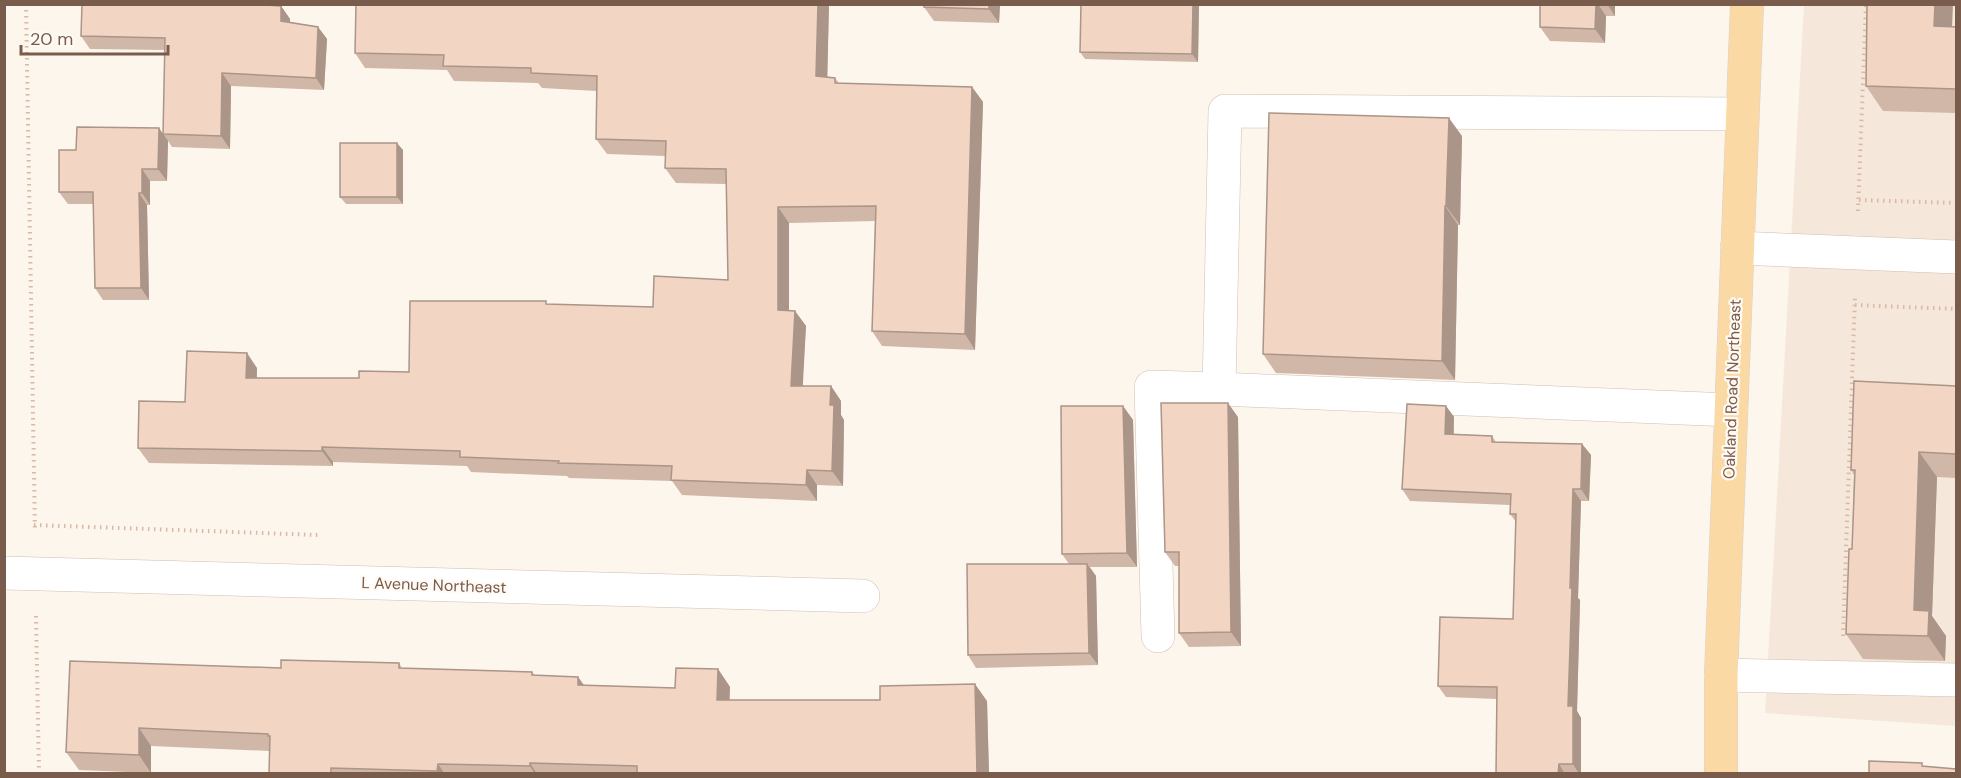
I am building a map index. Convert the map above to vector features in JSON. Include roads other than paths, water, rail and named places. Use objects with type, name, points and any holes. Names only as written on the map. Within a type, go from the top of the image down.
[{"type":"main road","name":"Oakland Road Northeast","points":[[1721,774],[1721,675],[1747,4]]},
{"type":"street","points":[[1219,389],[1226,111],[1743,114]]},
{"type":"street","points":[[1737,248],[1956,257]]},
{"type":"street","points":[[1158,636],[1151,387],[1731,410]]},
{"type":"street","name":"L Avenue Northeast","points":[[4,573],[863,597]]},
{"type":"street","points":[[1721,675],[1956,680]]}]
